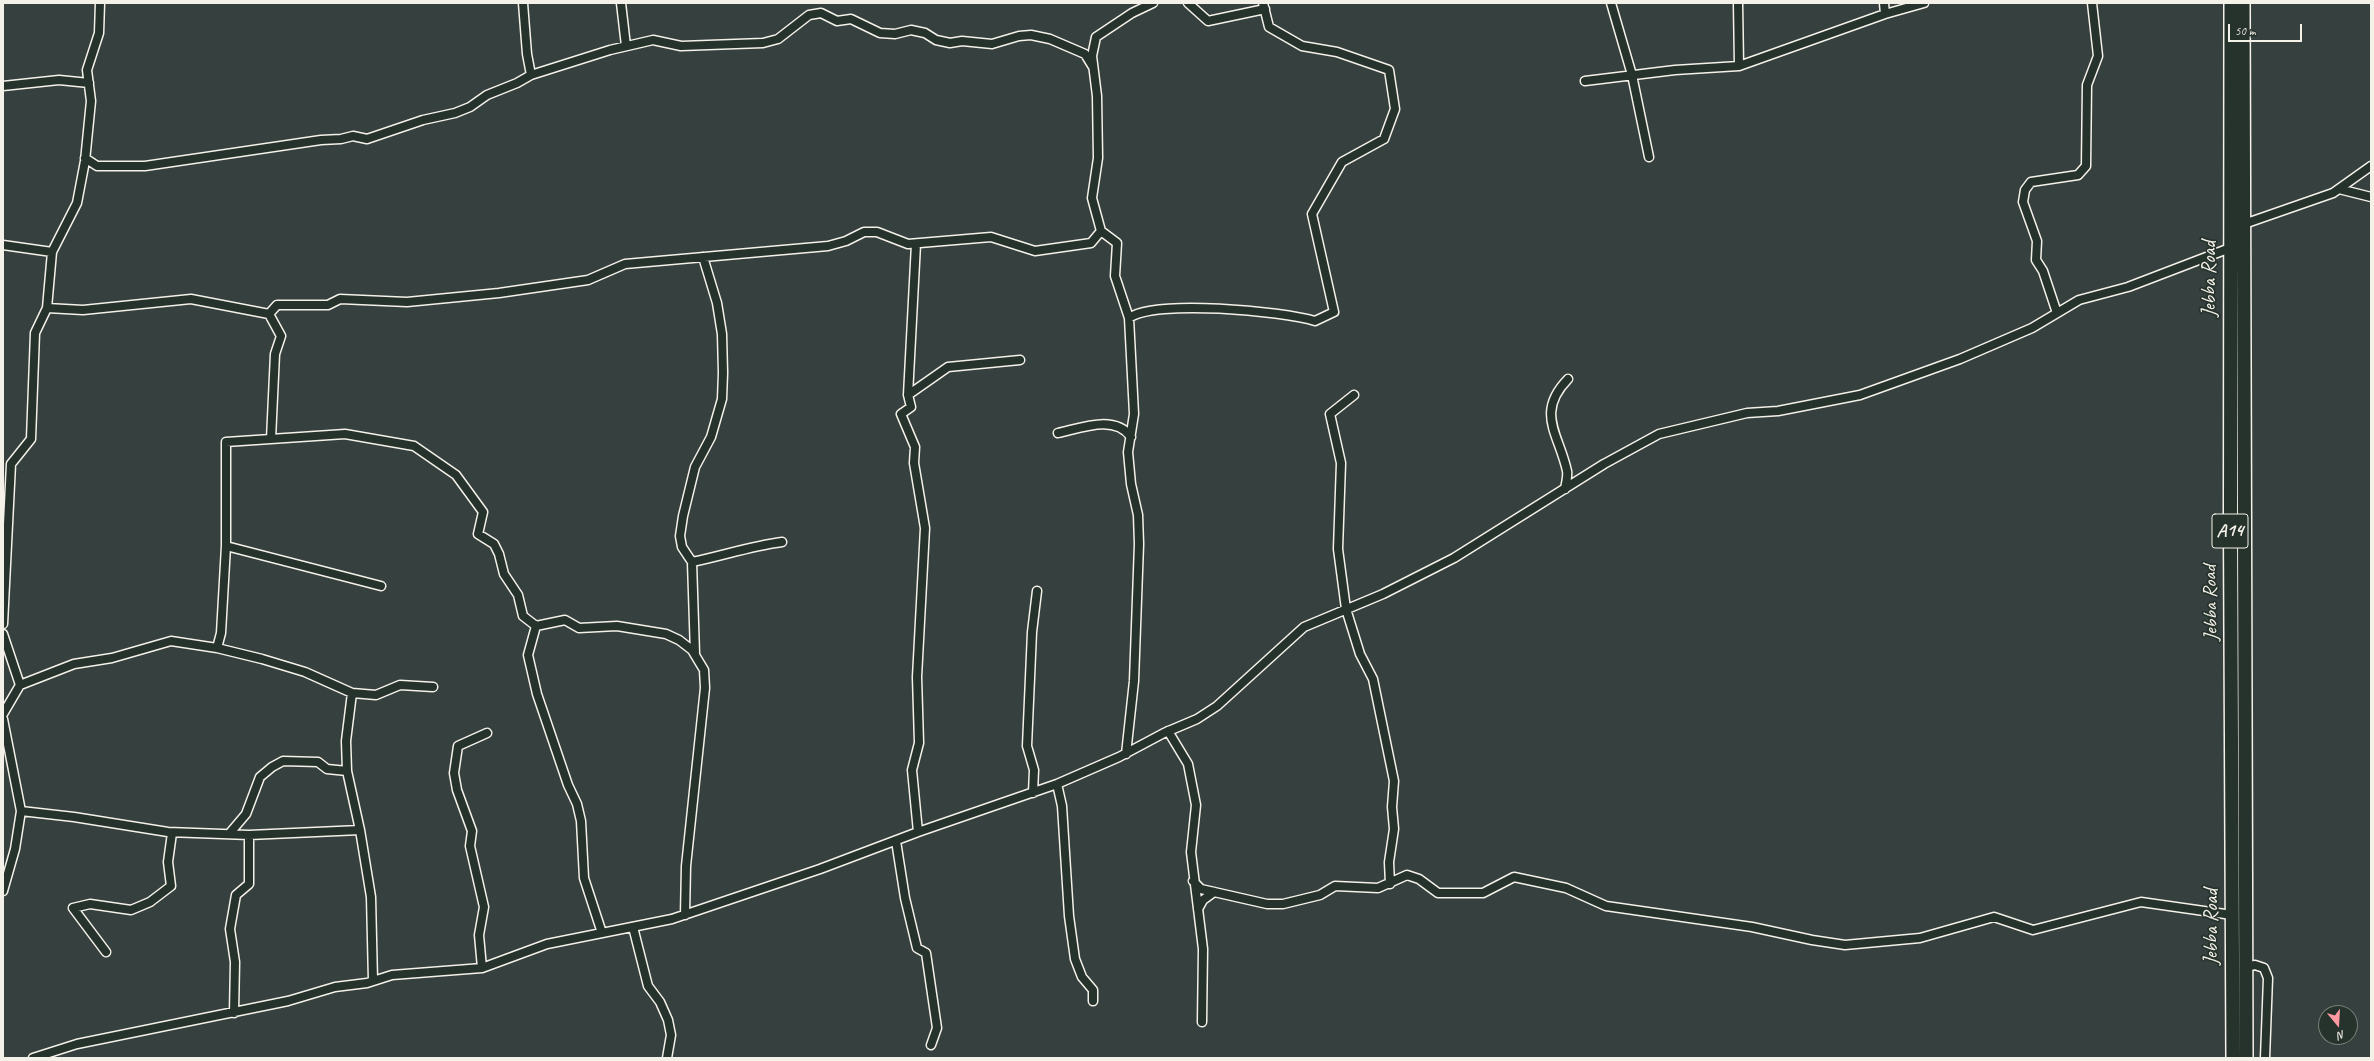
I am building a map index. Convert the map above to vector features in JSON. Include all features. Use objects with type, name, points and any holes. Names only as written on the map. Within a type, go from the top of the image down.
[{"type":"highway","name":"Jebba Road","points":[[2231,3],[2230,248],[2233,1058]]},
{"type":"highway","points":[[2243,3],[2246,1058]]},
{"type":"street","points":[[3,624],[7,465],[31,439],[35,333],[47,308],[52,252],[77,203],[85,158],[91,101],[87,70],[100,33],[100,3]]},
{"type":"street","points":[[523,3],[527,54],[531,75]]},
{"type":"street","points":[[621,3],[626,46]]},
{"type":"street","points":[[1126,754],[1134,681],[1139,544],[1138,515],[1131,484],[1128,452],[1134,414],[1128,318],[1115,276],[1117,243],[1101,231],[1092,198],[1098,158],[1097,96],[1092,56],[1096,37],[1132,13],[1153,3]]},
{"type":"street","points":[[1128,318],[1135,314],[1152,311],[1235,308],[1299,316],[1315,321],[1334,312],[1312,214],[1342,162],[1384,139],[1395,109],[1389,70],[1337,52],[1302,46],[1269,27],[1264,6],[1208,21],[1188,3]]},
{"type":"street","points":[[1611,3],[1632,75],[1649,157]]},
{"type":"street","points":[[1738,3],[1739,66]]},
{"type":"street","points":[[1884,3],[1885,14]]},
{"type":"street","points":[[1585,81],[1632,75],[1739,66],[1885,14],[1924,3]]},
{"type":"street","points":[[2057,313],[2044,271],[2036,260],[2036,241],[2023,202],[2025,190],[2031,182],[2078,175],[2086,166],[2087,85],[2098,56],[2092,3]]},
{"type":"street","points":[[85,158],[97,166],[145,166],[321,140],[341,140],[353,136],[367,138],[423,120],[455,113],[531,75],[579,58],[652,40],[681,46],[762,43],[778,40],[809,15],[821,12],[837,20],[851,19],[880,33],[895,34],[911,30],[925,34],[936,40],[950,43],[962,41],[992,44],[1019,36],[1031,35],[1050,40],[1085,54],[1093,67]]},
{"type":"street","points":[[3,86],[59,80],[89,84]]},
{"type":"street","points":[[2244,224],[2306,204],[2338,189],[2371,166]]},
{"type":"street","points":[[2338,189],[2371,197]]},
{"type":"street","points":[[269,314],[277,305],[328,305],[340,299],[407,302],[498,293],[588,280],[625,264],[828,246],[864,232],[877,232],[908,244],[991,237],[1035,251],[1091,243],[1101,231]]},
{"type":"street","points":[[3,244],[52,252]]},
{"type":"street","points":[[916,244],[908,395],[911,407],[901,414],[915,447],[914,463],[925,528],[917,677],[919,743],[912,770],[918,832]]},
{"type":"street","points":[[33,1058],[77,1044],[288,1001],[335,986],[373,981],[392,975],[427,971],[482,968],[547,944],[685,915],[820,869],[918,832],[1033,793],[1126,754],[1168,731],[1197,718],[1217,706],[1304,627],[1383,594],[1454,558],[1565,489],[1659,434],[1747,413],[1778,411],[1860,394],[1991,346],[2032,328],[2079,300],[2128,287],[2230,248]]},
{"type":"street","points":[[695,654],[692,562],[682,547],[680,536],[694,468],[711,437],[722,399],[723,373],[722,334],[717,303],[703,257]]},
{"type":"street","points":[[47,308],[83,310],[191,299],[269,314]]},
{"type":"street","points":[[269,314],[280,336],[275,354],[271,439]]},
{"type":"street","points":[[908,395],[948,367],[1020,360]]},
{"type":"street","points":[[1565,489],[1567,472],[1552,428],[1551,409],[1556,392],[1568,379]]},
{"type":"street","points":[[1354,395],[1330,414],[1341,463],[1338,549],[1346,609],[1360,654],[1373,679],[1394,781],[1392,806],[1394,829],[1389,862],[1390,884]]},
{"type":"street","points":[[1058,433],[1107,424],[1118,425],[1125,429],[1131,437]]},
{"type":"street","points":[[217,648],[221,633],[226,546],[226,442],[345,434],[414,446],[456,475],[482,512],[478,534],[494,544],[499,554],[504,574],[518,595],[523,616],[536,626],[564,620],[580,628],[617,626],[666,634],[679,640],[695,654],[704,670],[705,688],[686,866],[685,915]]},
{"type":"street","points":[[692,562],[732,554],[755,545],[782,542]]},
{"type":"street","points":[[226,546],[381,586]]},
{"type":"street","points":[[1033,793],[1034,770],[1027,746],[1032,632],[1037,591]]},
{"type":"street","points":[[536,626],[528,654],[537,694],[582,821],[584,878],[602,933]]},
{"type":"street","points":[[3,634],[20,685]]},
{"type":"street","points":[[3,714],[20,685],[74,664],[112,658],[171,641],[217,648],[305,672],[352,693],[376,695],[400,685],[433,687]]},
{"type":"street","points":[[352,693],[346,741],[347,771],[360,830],[371,898],[373,981]]},
{"type":"street","points":[[3,720],[21,811],[15,849],[3,891]]},
{"type":"street","points":[[1168,731],[1188,764],[1196,805],[1191,852],[1193,882],[1203,949],[1202,1022]]},
{"type":"street","points":[[482,968],[479,935],[484,907],[470,846],[472,831],[457,790],[454,773],[458,746],[487,733]]},
{"type":"street","points":[[228,834],[246,814],[260,777],[283,761],[318,762],[327,769],[347,771]]},
{"type":"street","points":[[1057,784],[1062,806],[1069,916],[1075,959],[1082,977],[1093,990],[1093,1001]]},
{"type":"street","points":[[21,811],[74,817],[172,833],[249,835],[360,830]]},
{"type":"street","points":[[106,952],[73,908],[90,904],[131,910],[150,902],[171,886],[168,862],[172,833]]},
{"type":"street","points":[[234,1012],[235,962],[230,929],[236,894],[249,884],[249,835]]},
{"type":"street","points":[[896,841],[905,898],[916,948],[926,953],[937,1028],[931,1045]]},
{"type":"street","points":[[1193,882],[1201,889],[1267,904],[1283,904],[1320,895],[1335,886],[1378,888],[1390,884],[1407,875],[1419,879],[1438,894],[1483,894],[1514,877],[1566,888],[1606,906],[1738,925],[1845,945],[1920,938],[1994,917],[2033,930],[2141,902],[2232,915]]},
{"type":"street","points":[[1198,909],[1204,900],[1214,892]]},
{"type":"street","points":[[633,927],[648,986],[660,1002],[668,1020],[670,1035],[667,1058]]},
{"type":"street","points":[[2245,967],[2255,965],[2264,968],[2268,978],[2265,1058]]}]
